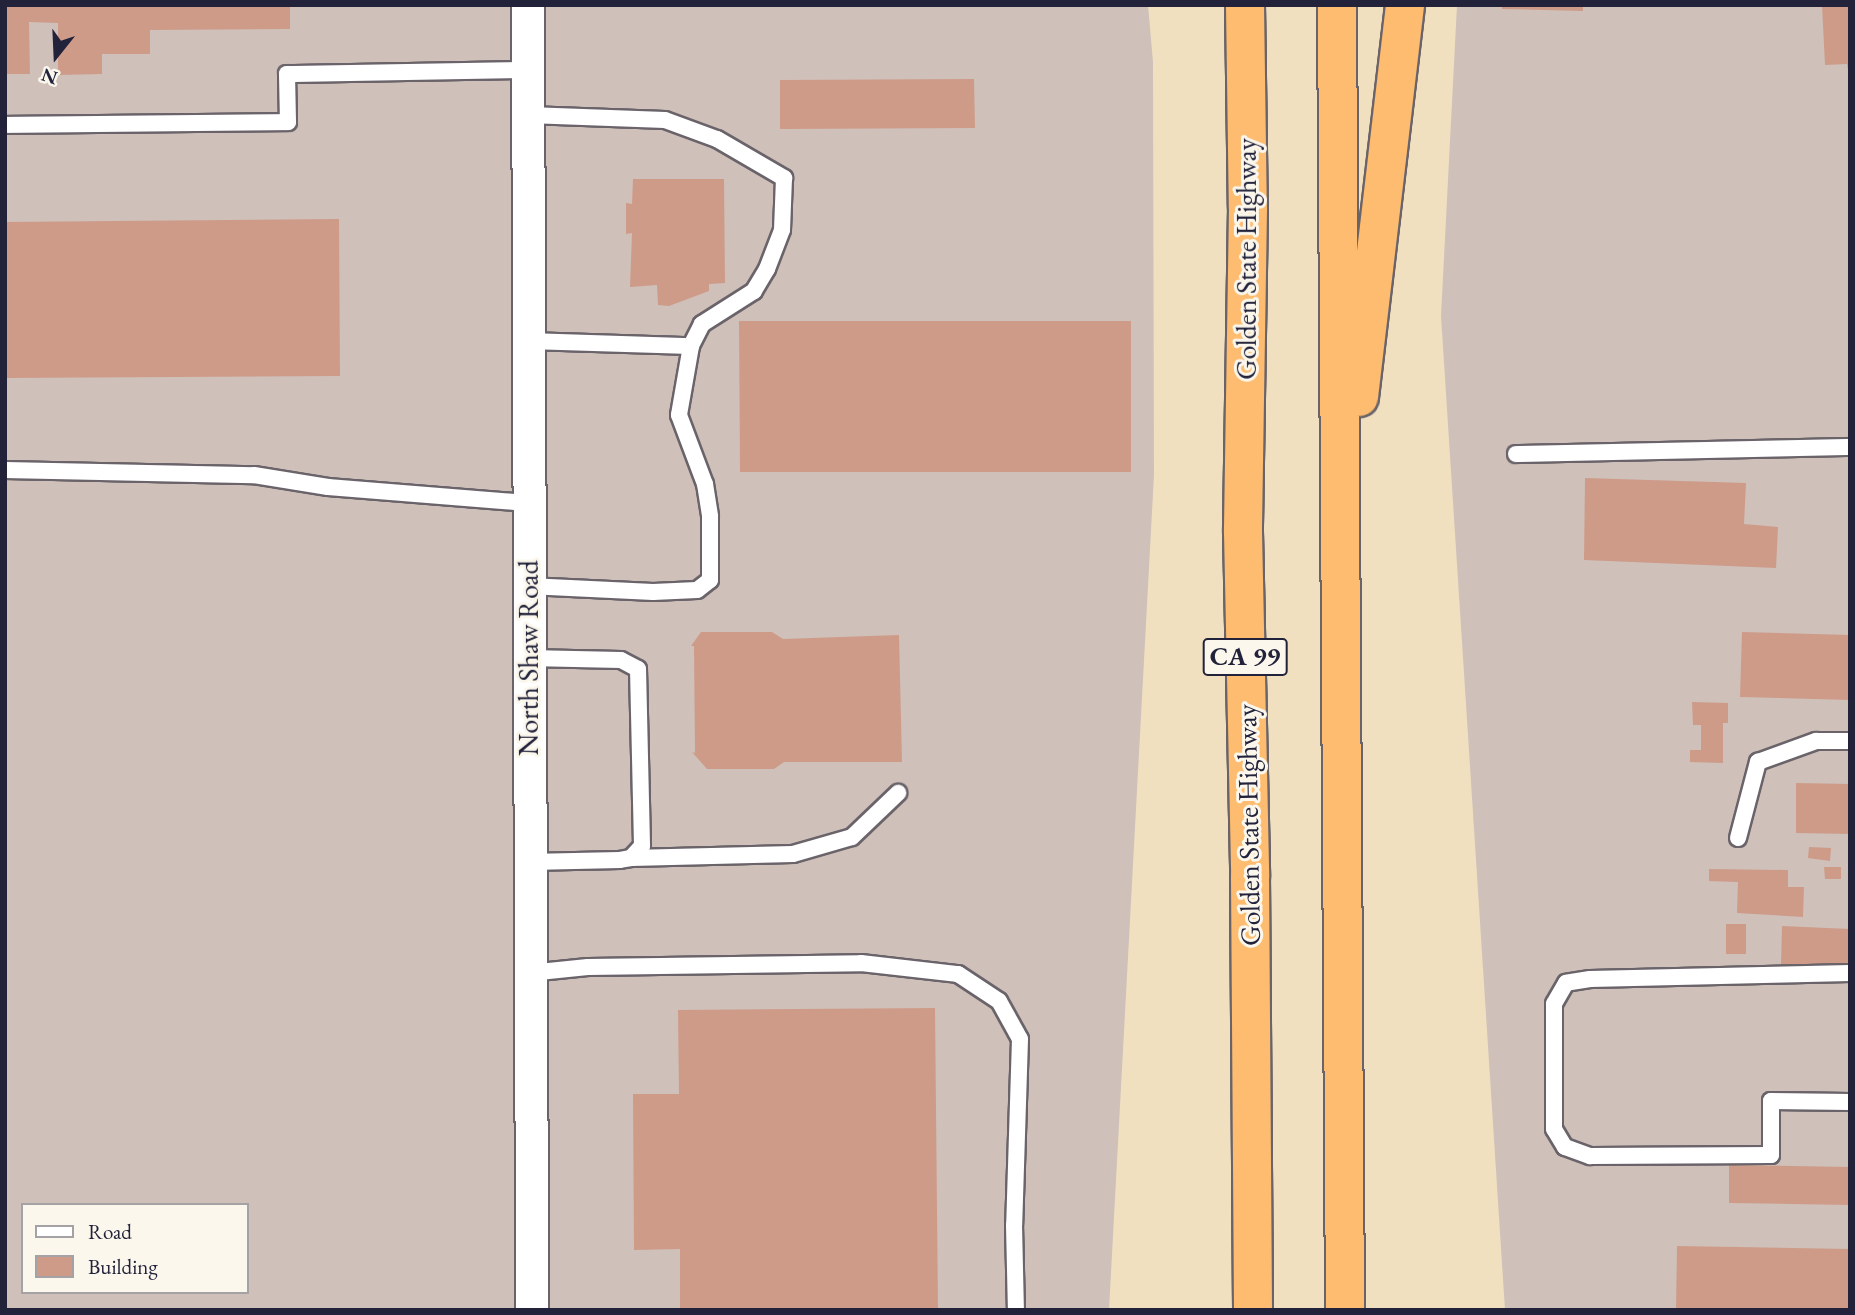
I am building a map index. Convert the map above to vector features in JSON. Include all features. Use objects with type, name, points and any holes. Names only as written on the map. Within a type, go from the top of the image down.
[{"type":"highway","points":[[1229,5],[1248,208]]},
{"type":"highway","name":"Golden State Highway","points":[[1245,5],[1248,208],[1243,532],[1250,904],[1253,1310]]},
{"type":"highway","points":[[1337,5],[1345,1310]]},
{"type":"highway","points":[[1339,559],[1405,5]]},
{"type":"street","name":"North Shaw Road","points":[[528,5],[528,862],[532,1310]]},
{"type":"lane","points":[[5,125],[288,122],[287,74],[528,70]]},
{"type":"lane","points":[[528,115],[665,120],[716,139],[783,178],[782,230],[767,269],[754,291],[702,324],[691,346],[679,415],[705,484],[710,517],[710,580],[697,590],[653,592],[528,586]]},
{"type":"lane","points":[[528,341],[691,346]]},
{"type":"lane","points":[[1516,454],[1850,447]]},
{"type":"lane","points":[[5,470],[254,475],[328,487],[528,503]]},
{"type":"lane","points":[[528,658],[621,660],[638,669],[642,846],[631,858]]},
{"type":"lane","points":[[1738,838],[1758,762],[1815,741],[1850,741]]},
{"type":"lane","points":[[528,862],[793,854],[852,837],[898,793]]},
{"type":"lane","points":[[529,973],[588,967],[861,962],[958,974],[999,1002],[1020,1039],[1014,1225],[1016,1310]]},
{"type":"lane","points":[[1850,973],[1590,979],[1566,984],[1554,1004],[1554,1129],[1565,1147],[1590,1156],[1771,1156],[1771,1101],[1850,1101]]},
{"type":"shaded area","points":[[5,5],[1148,5],[1153,62],[1154,475],[1109,1310],[5,1310]]},
{"type":"shaded area","points":[[1457,5],[1850,5],[1850,1310],[1505,1310],[1441,316]]},
{"type":"building","points":[[5,5],[290,5],[290,29],[150,30],[150,54],[102,54],[102,74],[58,75],[58,23],[29,22],[30,74],[5,74]]},
{"type":"building","points":[[1502,5],[1583,5],[1583,11],[1502,9]]},
{"type":"building","points":[[1822,5],[1850,5],[1850,81],[1847,64],[1825,65]]},
{"type":"building","points":[[974,79],[975,128],[780,129],[780,80]]},
{"type":"building","points":[[633,179],[724,179],[725,283],[709,284],[709,291],[669,306],[658,305],[657,285],[630,287],[632,233],[626,234],[626,203],[632,204]]},
{"type":"building","points":[[339,219],[340,376],[5,378],[5,222]]},
{"type":"building","points":[[739,321],[1131,321],[1131,472],[740,472]]},
{"type":"building","points":[[1585,478],[1746,483],[1744,524],[1778,527],[1776,568],[1584,560]]},
{"type":"building","points":[[701,632],[772,632],[783,639],[899,635],[902,762],[784,762],[774,769],[707,769],[692,752],[695,753],[694,646],[691,646]]},
{"type":"building","points":[[1742,632],[1850,635],[1850,700],[1740,697]]},
{"type":"building","points":[[1692,702],[1728,703],[1728,723],[1723,723],[1723,763],[1690,762],[1690,750],[1701,750],[1701,725],[1693,725]]},
{"type":"building","points":[[1796,783],[1850,784],[1850,834],[1796,833]]},
{"type":"building","points":[[1809,847],[1831,848],[1830,861],[1808,858]]},
{"type":"building","points":[[1824,867],[1841,867],[1841,879],[1825,879]]},
{"type":"building","points":[[1709,869],[1788,870],[1788,887],[1804,887],[1803,917],[1737,913],[1738,882],[1709,881]]},
{"type":"building","points":[[1726,924],[1746,924],[1746,954],[1726,954]]},
{"type":"building","points":[[1782,926],[1850,929],[1850,967],[1781,965]]},
{"type":"building","points":[[935,1008],[938,1310],[680,1310],[680,1249],[634,1250],[633,1094],[679,1094],[678,1010]]},
{"type":"building","points":[[1729,1165],[1849,1167],[1849,1205],[1729,1203]]},
{"type":"building","points":[[1677,1246],[1850,1249],[1850,1310],[1676,1310]]}]
